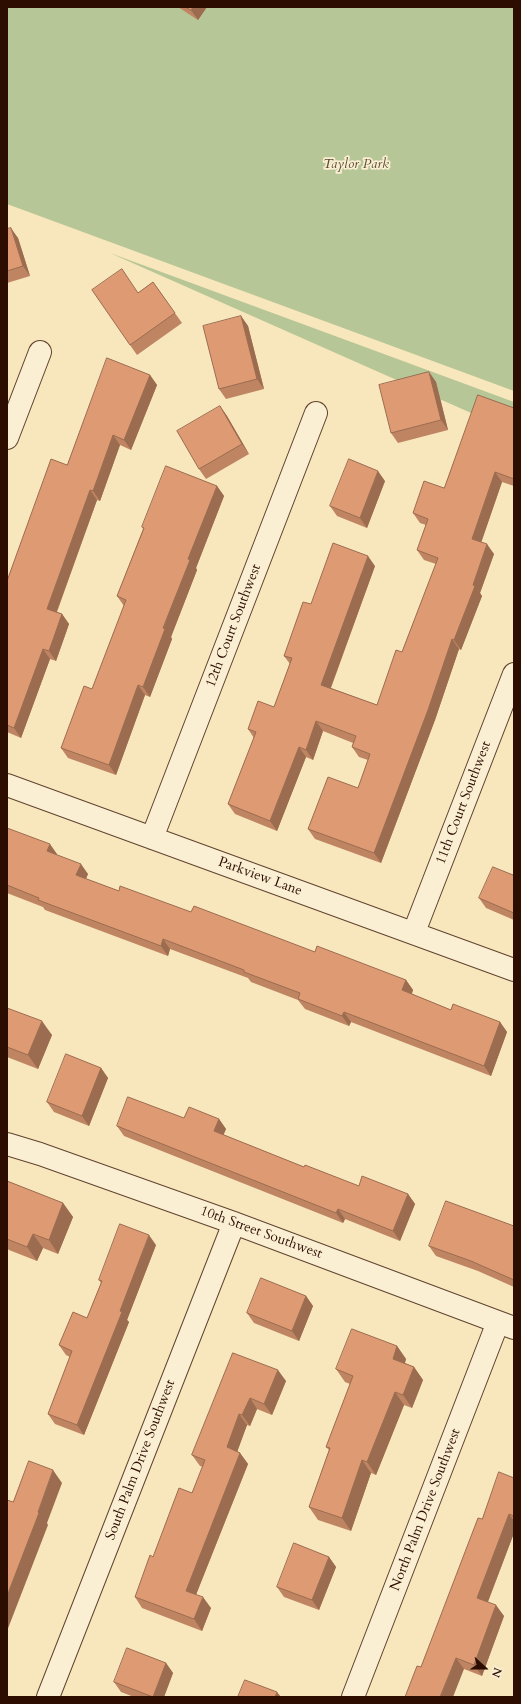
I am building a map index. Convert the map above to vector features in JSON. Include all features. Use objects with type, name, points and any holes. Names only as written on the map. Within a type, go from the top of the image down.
[{"type":"street","points":[[7,438],[40,352]]},
{"type":"street","name":"12th Court Southwest","points":[[152,838],[316,413]]},
{"type":"street","name":"11th Court Southwest","points":[[414,932],[514,674]]},
{"type":"street","name":"Parkview Lane","points":[[7,785],[414,932],[514,970]]},
{"type":"street","name":"10th Street Southwest","points":[[7,1144],[40,1154],[234,1223],[506,1325]]},
{"type":"street","name":"South Palm Drive Southwest","points":[[48,1697],[234,1223]]},
{"type":"street","name":"North Palm Drive Southwest","points":[[354,1697],[506,1325]]},
{"type":"green space","name":"Taylor Park","points":[[7,7],[514,7],[514,391],[7,204]]},
{"type":"green space","points":[[110,253],[514,402],[514,432]]},
{"type":"building","points":[[186,7],[193,7],[191,10]]},
{"type":"building","points":[[11,228],[23,266],[7,271],[7,229]]},
{"type":"building","points":[[122,269],[138,293],[153,282],[175,313],[130,345],[92,290]]},
{"type":"building","points":[[241,316],[257,379],[219,389],[203,326]]},
{"type":"building","points":[[107,358],[150,375],[124,440],[113,435],[93,491],[90,490],[47,609],[62,614],[49,651],[43,649],[14,728],[7,725],[7,581],[51,459],[67,465]]},
{"type":"building","points":[[429,372],[441,420],[391,433],[379,385]]},
{"type":"building","points":[[478,395],[514,408],[514,479],[495,472],[472,539],[487,544],[473,585],[475,586],[454,640],[452,639],[428,710],[374,853],[308,829],[328,777],[358,788],[370,754],[352,747],[356,736],[316,721],[306,750],[299,747],[270,821],[228,804],[256,732],[248,729],[258,701],[274,707],[292,658],[284,656],[303,602],[311,604],[333,543],[368,556],[321,685],[377,705],[396,650],[402,652],[438,558],[417,550],[428,519],[413,513],[424,481],[444,488]]},
{"type":"building","points":[[220,406],[242,444],[199,469],[177,431]]},
{"type":"building","points":[[349,459],[378,471],[360,518],[330,506]]},
{"type":"building","points":[[166,466],[217,486],[188,559],[190,560],[163,628],[165,629],[143,687],[138,685],[109,765],[61,748],[84,686],[92,689],[126,600],[117,596],[144,528],[142,527]]},
{"type":"building","points":[[7,828],[50,844],[47,851],[81,864],[76,875],[119,891],[120,886],[191,912],[194,906],[315,952],[317,946],[406,980],[402,990],[451,1010],[453,1004],[500,1022],[484,1066],[344,1012],[342,1016],[298,999],[300,993],[163,939],[161,946],[38,900],[39,898],[7,885]]},
{"type":"building","points":[[493,867],[513,875],[514,872],[514,913],[479,898]]},
{"type":"building","points":[[7,1008],[42,1021],[28,1055],[7,1047]]},
{"type":"building","points":[[66,1054],[101,1068],[82,1116],[47,1102]]},
{"type":"building","points":[[128,1097],[184,1118],[189,1107],[219,1119],[214,1131],[304,1167],[305,1165],[359,1186],[362,1176],[408,1194],[393,1231],[338,1209],[336,1213],[117,1126]]},
{"type":"building","points":[[7,1181],[63,1203],[49,1240],[33,1234],[27,1247],[7,1239]]},
{"type":"building","points":[[446,1201],[514,1226],[514,1280],[471,1261],[429,1246]]},
{"type":"building","points":[[120,1224],[149,1235],[120,1311],[122,1312],[77,1425],[48,1414],[72,1351],[59,1345],[73,1312],[87,1318],[102,1281],[99,1280]]},
{"type":"building","points":[[261,1278],[306,1296],[292,1331],[247,1313]]},
{"type":"building","points":[[352,1329],[397,1346],[393,1359],[414,1367],[403,1395],[395,1392],[367,1462],[362,1460],[342,1518],[309,1507],[330,1448],[326,1447],[353,1376],[336,1369]]},
{"type":"building","points":[[233,1353],[278,1370],[264,1404],[250,1398],[242,1415],[239,1414],[227,1447],[240,1453],[186,1591],[203,1597],[194,1619],[135,1597],[150,1555],[153,1557],[179,1488],[192,1493],[205,1460],[192,1455]]},
{"type":"building","points":[[29,1461],[53,1470],[38,1512],[39,1513],[7,1596],[7,1500],[13,1502]]},
{"type":"building","points":[[499,1472],[514,1478],[514,1516],[509,1514],[477,1598],[496,1605],[474,1665],[456,1658],[440,1697],[405,1697],[417,1666],[421,1667],[478,1518],[482,1519]]},
{"type":"building","points":[[294,1543],[329,1557],[312,1600],[277,1587]]},
{"type":"building","points":[[127,1648],[166,1663],[153,1697],[114,1682]]},
{"type":"building","points":[[245,1680],[277,1692],[275,1697],[238,1697]]}]
